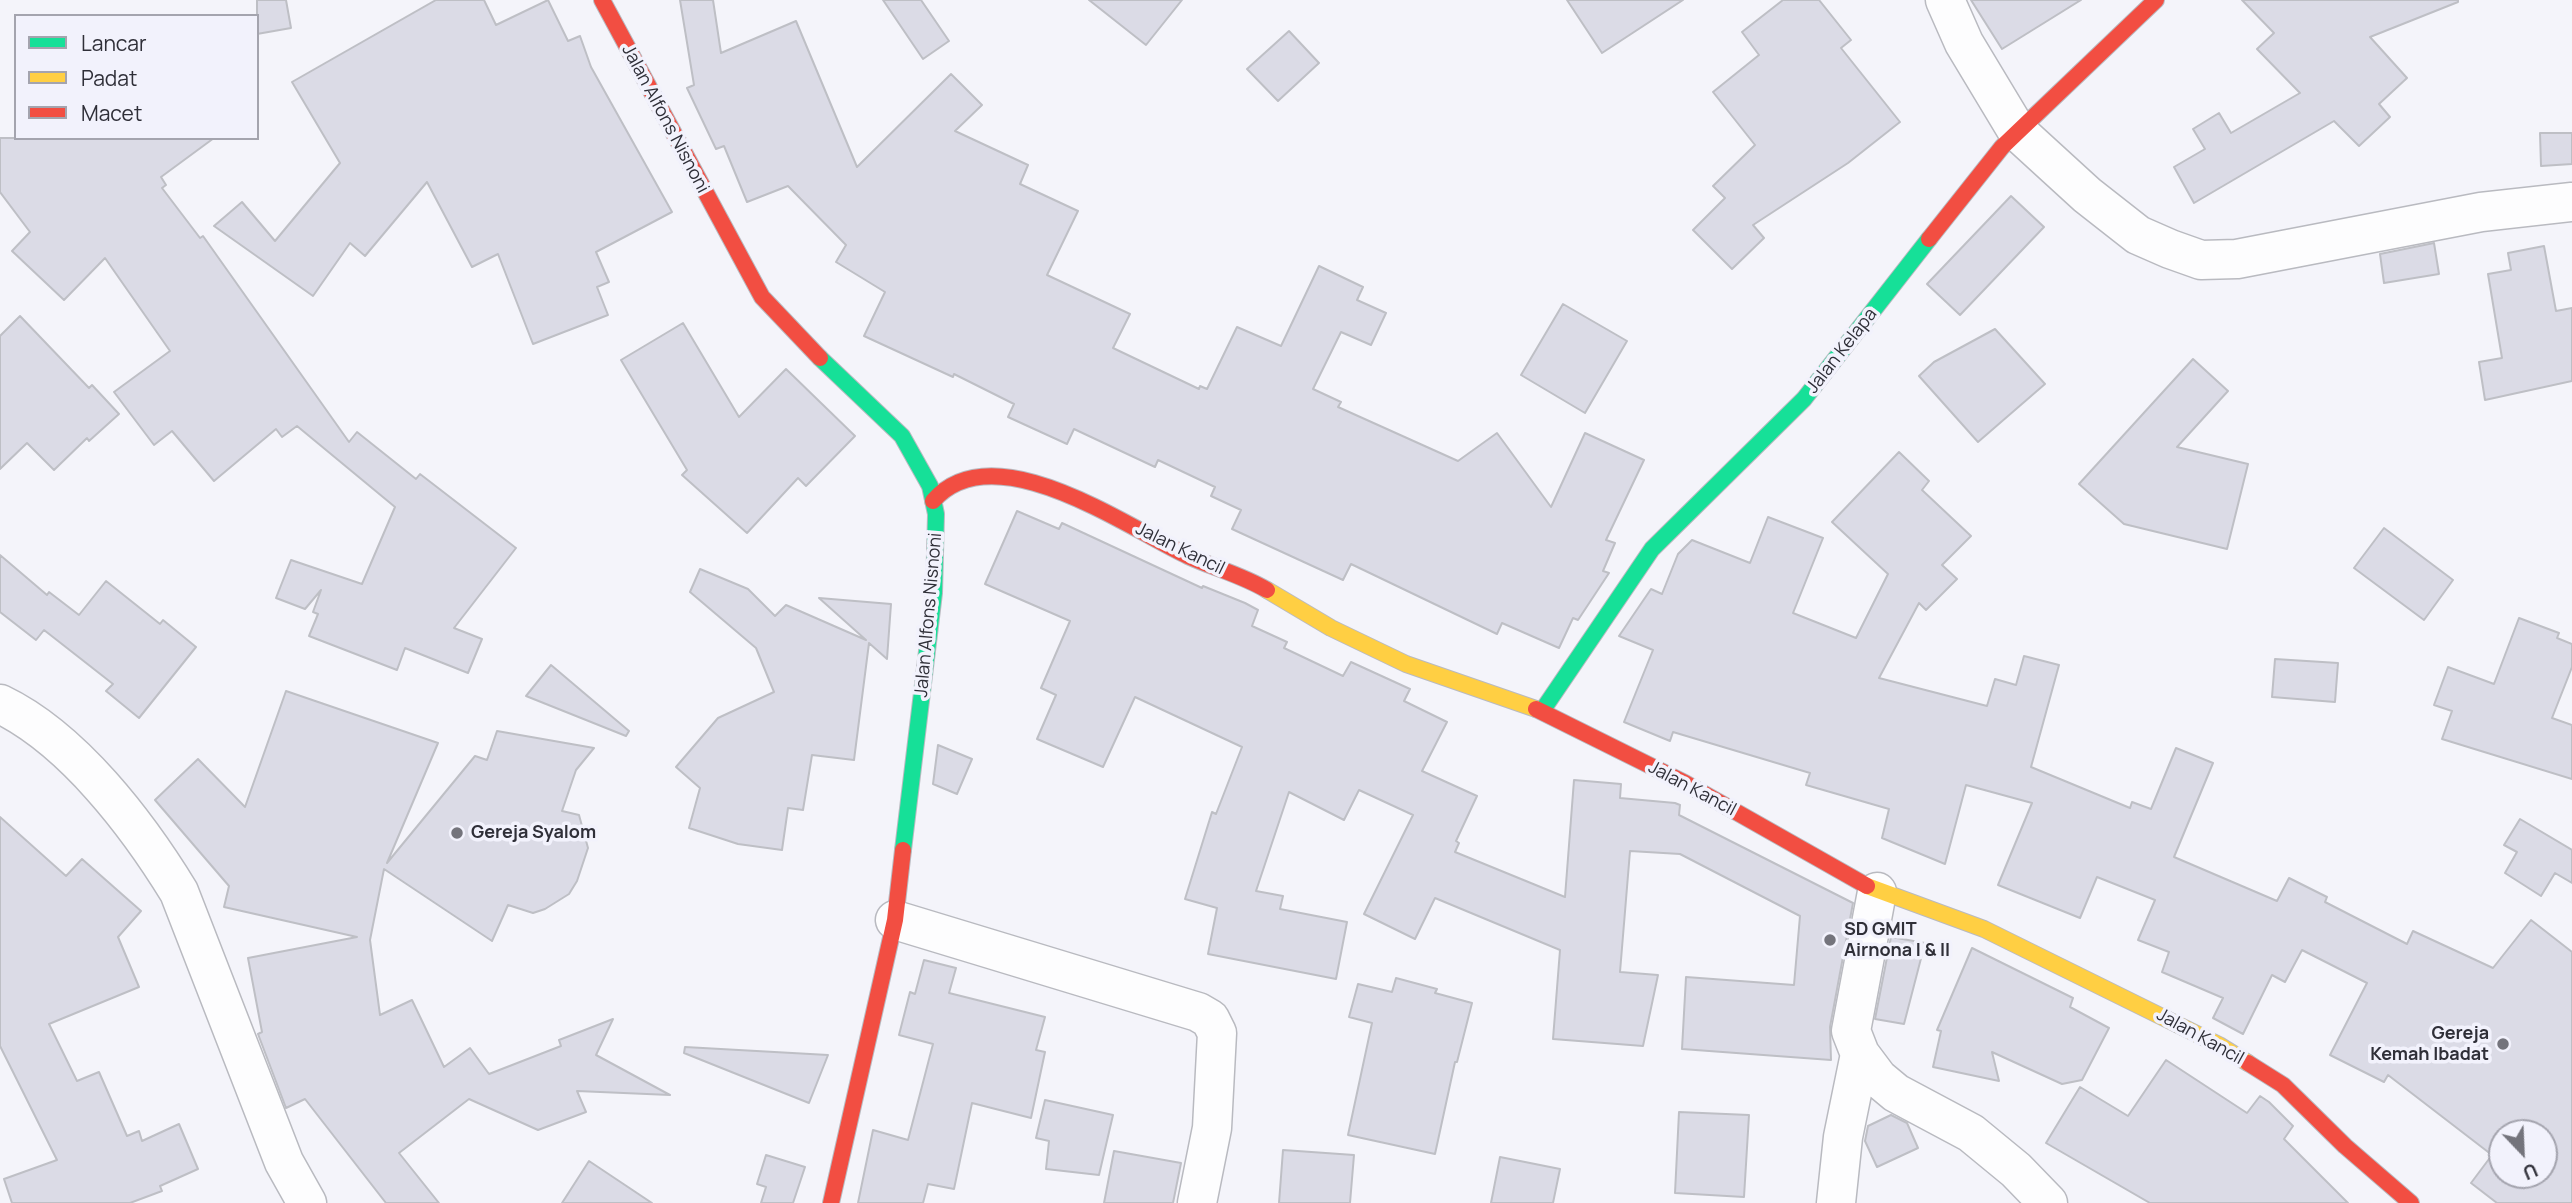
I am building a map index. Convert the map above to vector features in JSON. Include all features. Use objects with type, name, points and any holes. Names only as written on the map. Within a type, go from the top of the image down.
[{"type":"street","name":"Jalan Alfons Nisnoni","points":[[602,0],[762,297],[800,339],[902,436],[917,459],[933,500],[937,536],[934,593],[895,920],[831,1203]]},
{"type":"street","points":[[1945,0],[1964,43],[2017,131],[2087,195],[2138,234],[2201,260],[2237,259],[2481,212],[2572,202]]},
{"type":"street","name":"Jalan Kelapa","points":[[1542,711],[1652,549],[1804,399],[2017,131],[2155,0]]},
{"type":"street","name":"Jalan Kancil","points":[[933,500],[946,486],[981,475],[1017,477],[1111,515],[1188,556],[1255,583],[1331,628],[1406,664],[1542,711],[1685,783],[1877,892],[1984,929],[2219,1045],[2283,1084],[2345,1146],[2411,1203]]},
{"type":"street","points":[[0,704],[63,748],[97,780],[162,864],[180,892],[284,1162],[307,1203]]},
{"type":"street","points":[[1877,892],[1851,1031],[1860,1054],[1878,1078],[1896,1093],[1971,1133],[2016,1170],[2048,1203]]},
{"type":"street","points":[[895,920],[1198,1012],[1210,1019],[1217,1033],[1212,1128],[1197,1203]]},
{"type":"street","points":[[1836,1203],[1843,1136],[1860,1054]]},
{"type":"building","points":[[257,0],[286,0],[291,28],[259,34]]},
{"type":"building","points":[[436,0],[484,0],[496,25],[548,0],[568,41],[580,36],[591,67],[672,212],[596,252],[609,282],[597,287],[608,315],[533,344],[498,254],[472,267],[427,182],[365,256],[350,243],[313,296],[214,226],[242,202],[275,241],[340,163],[292,82]]},
{"type":"building","points":[[680,0],[713,0],[721,53],[796,21],[857,167],[951,74],[982,105],[955,131],[1028,165],[1020,184],[1078,211],[1047,275],[1130,314],[1113,348],[1199,389],[1200,386],[1207,389],[1237,327],[1281,346],[1319,266],[1363,287],[1357,300],[1386,313],[1371,345],[1341,332],[1313,389],[1341,402],[1338,407],[1458,461],[1497,433],[1551,507],[1585,433],[1644,460],[1606,540],[1615,543],[1603,571],[1609,573],[1578,620],[1573,618],[1559,648],[1502,623],[1497,634],[1351,564],[1343,580],[1232,529],[1241,510],[1211,496],[1215,487],[1158,460],[1155,467],[1074,429],[1067,444],[1008,417],[1014,404],[954,374],[953,377],[864,336],[885,292],[836,262],[846,245],[788,186],[747,202],[724,146],[716,149],[687,88],[694,85]]},
{"type":"building","points":[[883,0],[921,0],[949,41],[923,59]]},
{"type":"building","points":[[1089,0],[1182,0],[1146,45]]},
{"type":"building","points":[[1567,0],[1683,0],[1602,53]]},
{"type":"building","points":[[1783,0],[1819,0],[1851,40],[1841,48],[1900,122],[1848,163],[1753,225],[1764,238],[1732,269],[1693,230],[1725,198],[1713,186],[1755,145],[1713,92],[1759,55],[1742,32]]},
{"type":"building","points":[[1971,0],[2081,0],[2002,49]]},
{"type":"building","points":[[2242,0],[2458,2],[2370,37],[2407,78],[2379,104],[2390,117],[2359,146],[2334,121],[2194,203],[2174,167],[2205,149],[2193,129],[2219,113],[2231,133],[2300,93],[2257,49],[2274,33]]},
{"type":"building","points":[[1289,31],[1319,63],[1278,101],[1247,69]]},
{"type":"building","points":[[2540,133],[2572,133],[2572,164],[2541,166]]},
{"type":"building","points":[[0,138],[211,140],[161,177],[166,185],[162,188],[200,238],[203,236],[349,442],[357,432],[416,479],[420,474],[516,548],[454,628],[482,639],[468,673],[405,648],[397,670],[309,636],[318,614],[313,612],[321,590],[305,609],[276,598],[291,560],[362,584],[395,507],[297,426],[282,437],[276,429],[214,481],[172,431],[154,445],[114,392],[170,351],[105,258],[64,300],[12,251],[30,232],[0,192]]},
{"type":"building","points":[[2011,196],[2044,227],[1960,315],[1927,284]]},
{"type":"building","points":[[2434,243],[2439,274],[2384,283],[2380,254]]},
{"type":"building","points":[[2544,246],[2556,311],[2572,308],[2572,381],[2485,400],[2479,362],[2502,358],[2488,274],[2511,270],[2508,253]]},
{"type":"building","points":[[1563,304],[1627,341],[1585,413],[1521,375]]},
{"type":"building","points":[[20,316],[89,388],[92,385],[119,414],[89,441],[87,438],[54,470],[27,443],[0,469],[0,336]]},
{"type":"building","points":[[683,323],[739,417],[786,369],[855,436],[806,486],[798,478],[747,533],[682,475],[687,470],[621,360]]},
{"type":"building","points":[[1995,329],[2045,384],[1978,442],[1919,376],[1934,362]]},
{"type":"building","points":[[2193,359],[2228,391],[2177,447],[2248,464],[2227,549],[2124,524],[2079,484]]},
{"type":"building","points":[[1899,452],[1929,481],[1922,490],[1971,536],[1942,565],[1957,579],[1926,610],[1919,603],[1879,678],[1987,706],[1995,679],[2016,685],[2024,656],[2059,665],[2031,767],[2130,808],[2132,802],[2151,809],[2176,748],[2213,763],[2174,857],[2277,901],[2289,878],[2327,897],[2325,902],[2407,944],[2413,931],[2493,968],[2531,920],[2572,952],[2572,1203],[2497,1203],[2471,1183],[2488,1160],[2488,1189],[2558,1189],[2558,1119],[2488,1119],[2488,1152],[2388,1075],[2384,1082],[2330,1055],[2367,983],[2302,950],[2285,982],[2272,975],[2243,1034],[2213,1018],[2223,998],[2162,972],[2169,952],[2138,940],[2155,900],[2097,877],[2080,918],[1998,885],[2032,803],[1966,785],[1945,864],[1882,838],[1889,809],[1806,785],[1810,773],[1673,732],[1670,741],[1624,722],[1653,650],[1619,636],[1651,589],[1662,594],[1678,554],[1692,540],[1750,563],[1768,517],[1823,538],[1793,613],[1856,638],[1888,574],[1832,522]]},
{"type":"building","points":[[1017,511],[1059,529],[1062,523],[1202,588],[1203,586],[1245,603],[1258,610],[1252,626],[1287,642],[1284,648],[1343,676],[1351,662],[1410,689],[1404,701],[1447,722],[1422,771],[1477,796],[1456,841],[1459,843],[1455,852],[1565,897],[1574,780],[1621,784],[1620,798],[1680,805],[1679,815],[1853,903],[1830,1027],[1831,1060],[1682,1049],[1686,977],[1794,985],[1800,916],[1680,854],[1630,851],[1620,972],[1658,975],[1643,1046],[1553,1039],[1560,950],[1435,898],[1415,939],[1364,914],[1413,815],[1359,790],[1344,820],[1289,792],[1256,891],[1283,896],[1280,909],[1347,922],[1336,979],[1208,954],[1217,908],[1185,899],[1212,812],[1216,814],[1242,747],[1135,697],[1103,767],[1037,739],[1056,695],[1041,688],[1070,621],[985,584]]},
{"type":"building","points":[[2384,528],[2453,580],[2424,620],[2354,568]]},
{"type":"building","points":[[0,555],[47,595],[49,592],[79,615],[106,581],[160,624],[163,620],[196,647],[139,718],[106,691],[113,684],[44,630],[36,640],[0,612]]},
{"type":"building","points":[[700,569],[748,589],[775,616],[786,605],[866,640],[819,598],[891,604],[887,659],[869,643],[854,760],[812,755],[803,810],[788,808],[782,850],[738,844],[689,828],[700,788],[676,767],[718,718],[774,692],[756,648],[690,592]]},
{"type":"building","points":[[2519,618],[2559,633],[2557,638],[2572,644],[2572,667],[2552,718],[2572,725],[2572,779],[2442,739],[2452,711],[2434,705],[2448,667],[2494,684]]},
{"type":"building","points":[[2275,659],[2338,663],[2335,702],[2272,697]]},
{"type":"building","points":[[551,665],[629,731],[626,736],[526,696]]},
{"type":"building","points":[[286,691],[438,743],[387,863],[475,756],[487,760],[497,731],[594,748],[576,770],[562,811],[579,815],[588,848],[577,881],[569,894],[545,909],[533,913],[508,905],[492,941],[384,869],[370,940],[380,1015],[412,1000],[444,1067],[470,1048],[489,1074],[561,1046],[559,1040],[613,1019],[596,1055],[670,1095],[577,1091],[586,1112],[538,1130],[469,1099],[399,1153],[439,1203],[386,1203],[305,1099],[286,1108],[258,1034],[262,1032],[248,958],[357,937],[224,907],[229,886],[155,800],[198,759],[245,807]]},
{"type":"building","points":[[938,745],[972,759],[957,794],[933,784]]},
{"type":"building","points":[[0,817],[66,876],[82,859],[141,911],[118,937],[139,987],[49,1024],[77,1081],[99,1072],[127,1136],[139,1131],[142,1141],[179,1124],[198,1169],[160,1186],[162,1191],[130,1203],[12,1203],[4,1179],[57,1160],[0,1046]]},
{"type":"building","points":[[2520,819],[2572,850],[2572,883],[2555,873],[2541,896],[2505,873],[2517,852],[2504,845]]},
{"type":"building","points":[[1891,937],[1925,943],[1904,1024],[1875,1019]]},
{"type":"building","points":[[1972,948],[2073,998],[2070,1007],[2109,1028],[2082,1080],[2062,1084],[1992,1052],[1999,1081],[1933,1067],[1941,1031],[1937,1030]]},
{"type":"building","points":[[924,960],[956,968],[949,993],[1045,1017],[1036,1050],[1045,1052],[1031,1118],[972,1103],[954,1189],[928,1184],[923,1203],[858,1203],[873,1130],[908,1140],[933,1044],[899,1035],[910,992],[915,994]]},
{"type":"building","points":[[1396,978],[1437,989],[1435,993],[1472,1003],[1455,1062],[1435,1154],[1348,1135],[1372,1023],[1349,1017],[1358,984],[1392,992]]},
{"type":"building","points":[[685,1047],[828,1055],[809,1103],[684,1053]]},
{"type":"building","points":[[2166,1060],[2247,1113],[2260,1096],[2269,1102],[2293,1126],[2284,1139],[2348,1203],[2150,1203],[2046,1143],[2080,1087],[2128,1116]]},
{"type":"building","points":[[1045,1100],[1113,1115],[1099,1175],[1046,1169],[1049,1141],[1036,1138]]},
{"type":"building","points":[[1679,1112],[1749,1115],[1744,1197],[1675,1193]]},
{"type":"building","points":[[1891,1115],[1907,1123],[1918,1148],[1877,1167],[1865,1141],[1868,1126]]},
{"type":"building","points":[[1283,1150],[1354,1155],[1350,1203],[1279,1203]]},
{"type":"building","points":[[1114,1151],[1181,1163],[1173,1203],[1104,1203]]},
{"type":"building","points":[[766,1155],[805,1167],[793,1203],[761,1203],[766,1187],[757,1184]]},
{"type":"building","points":[[1500,1157],[1560,1169],[1553,1203],[1491,1203]]},
{"type":"building","points":[[589,1161],[652,1203],[562,1203]]},
{"type":"traffic: fast","points":[[1542,711],[1652,549],[1804,399],[1929,239]]},
{"type":"traffic: fast","points":[[820,358],[902,436],[930,486],[936,514],[934,593],[903,850]]},
{"type":"traffic: slow","points":[[1267,590],[1331,628],[1406,664],[1536,709]]},
{"type":"traffic: slow","points":[[1867,886],[1984,929],[2219,1045],[2248,1063]]},
{"type":"traffic: jam","points":[[602,0],[762,297],[820,358]]},
{"type":"traffic: jam","points":[[1929,239],[2002,147],[2156,0]]},
{"type":"traffic: jam","points":[[933,501],[959,482],[989,476],[1023,480],[1059,491],[1095,507],[1188,556],[1267,590]]},
{"type":"traffic: jam","points":[[1536,709],[1685,783],[1867,886]]},
{"type":"traffic: jam","points":[[831,1203],[895,920],[903,850]]},
{"type":"traffic: jam","points":[[2248,1063],[2283,1085],[2345,1146],[2411,1203]]},
{"type":"place","name":"Gereja Syalom","points":[[457,833]]},
{"type":"place","name":"SD GMIT Airnona I & II","points":[[1830,940]]},
{"type":"place","name":"Gereja Kemah Ibadat","points":[[2503,1044]]}]
